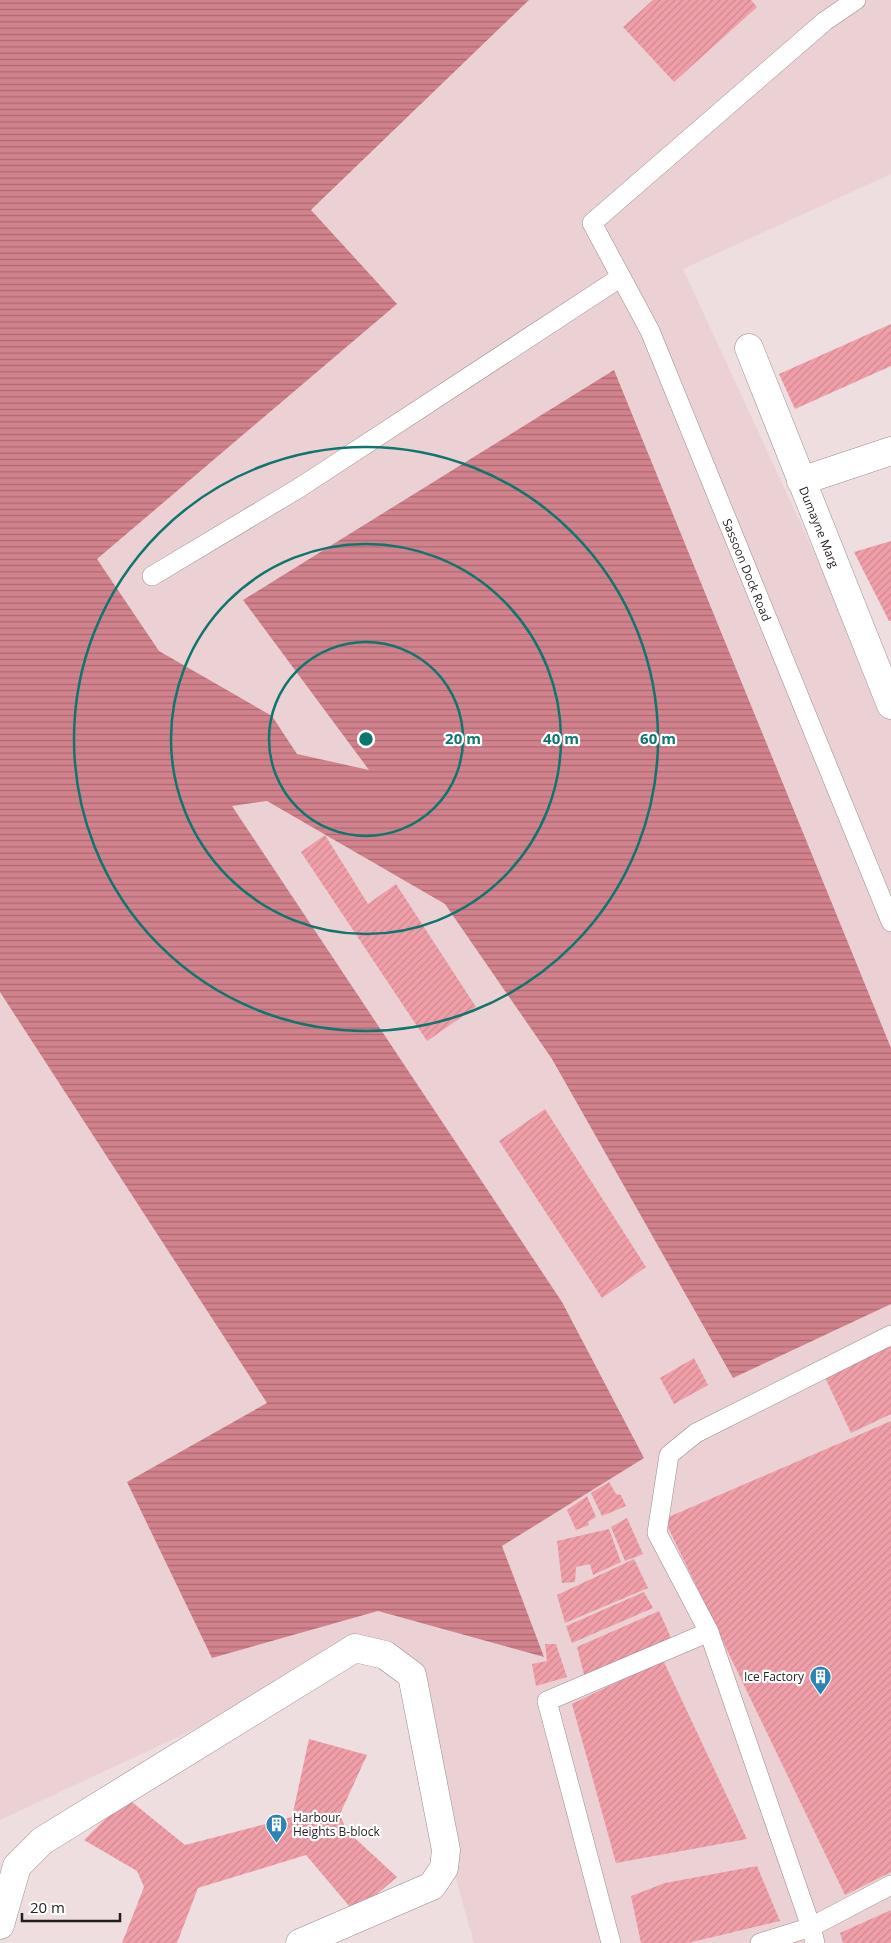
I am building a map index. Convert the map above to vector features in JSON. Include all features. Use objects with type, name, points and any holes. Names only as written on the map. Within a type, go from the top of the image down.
[{"type":"street","name":"Dumayne Marg","points":[[748,348],[891,702]]},
{"type":"street","points":[[801,482],[891,451]]},
{"type":"street","points":[[0,1925],[17,1866],[42,1841],[355,1648],[385,1655],[412,1675],[446,1850],[444,1868],[432,1886],[300,1943]]},
{"type":"lane","name":"Sassoon Dock Road","points":[[856,0],[825,22],[592,223],[650,331],[891,922]]},
{"type":"lane","points":[[152,576],[299,488],[621,277]]},
{"type":"lane","points":[[813,1935],[709,1632],[657,1533],[669,1455],[696,1433],[891,1335]]},
{"type":"lane","points":[[611,1943],[547,1701],[709,1632]]},
{"type":"lane","points":[[760,1943],[813,1935],[891,1885]]},
{"type":"shaded area","points":[[0,0],[529,0],[311,210],[397,304],[97,559],[159,651],[272,716],[297,754],[369,770],[243,600],[614,370],[891,1048],[891,1304],[733,1378],[552,1059],[445,904],[267,801],[232,806],[562,1302],[644,1458],[502,1546],[544,1657],[378,1611],[212,1658],[127,1482],[267,1403],[0,992]]},
{"type":"shaded area","points":[[529,0],[891,0],[891,174],[683,269],[891,719],[891,1943],[474,1943],[388,1639],[0,1820],[0,586],[396,305],[311,211]]},
{"type":"building","points":[[653,0],[751,0],[757,7],[674,82],[623,27]]},
{"type":"building","points":[[891,324],[891,366],[795,409],[779,374]]},
{"type":"building","points":[[891,541],[891,621],[889,621],[854,552]]},
{"type":"building","points":[[325,835],[368,904],[396,884],[476,1007],[427,1041],[301,852]]},
{"type":"building","points":[[545,1109],[646,1267],[602,1298],[499,1141]]},
{"type":"building","points":[[891,1341],[891,1414],[851,1433],[823,1373]]},
{"type":"building","points":[[694,1358],[708,1385],[674,1404],[660,1378]]},
{"type":"building","name":"Ice Factory","points":[[891,1421],[891,1872],[845,1895],[664,1519]]},
{"type":"building","points":[[609,1482],[616,1494],[621,1495],[626,1506],[602,1516],[591,1493]]},
{"type":"building","points":[[587,1496],[596,1517],[588,1522],[589,1525],[576,1530],[567,1510]]},
{"type":"building","points":[[627,1518],[643,1554],[625,1561],[611,1527]]},
{"type":"building","points":[[609,1529],[621,1562],[593,1575],[590,1564],[576,1567],[575,1582],[562,1583],[557,1541]]},
{"type":"building","points":[[634,1559],[648,1588],[565,1623],[557,1595]]},
{"type":"building","points":[[644,1592],[653,1608],[572,1643],[566,1626]]},
{"type":"building","points":[[659,1611],[672,1640],[584,1675],[577,1647]]},
{"type":"building","points":[[545,1644],[556,1644],[567,1677],[536,1686],[532,1664],[547,1661]]},
{"type":"building","points":[[663,1660],[747,1839],[616,1863],[572,1704]]},
{"type":"building","name":"Harbour Heights B-block","points":[[309,1739],[367,1755],[340,1814],[346,1830],[397,1877],[355,1913],[306,1855],[198,1888],[177,1943],[122,1943],[144,1887],[137,1871],[84,1840],[127,1798],[185,1845],[292,1817]]},
{"type":"building","points":[[757,1866],[780,1921],[688,1943],[641,1943],[631,1896],[665,1883]]},
{"type":"building","points":[[891,1910],[891,1943],[843,1943],[840,1933]]},
{"type":"place","name":"Ice Factory","points":[[820,1695]]},
{"type":"place","name":"Harbour Heights B-block","points":[[277,1843]]}]
